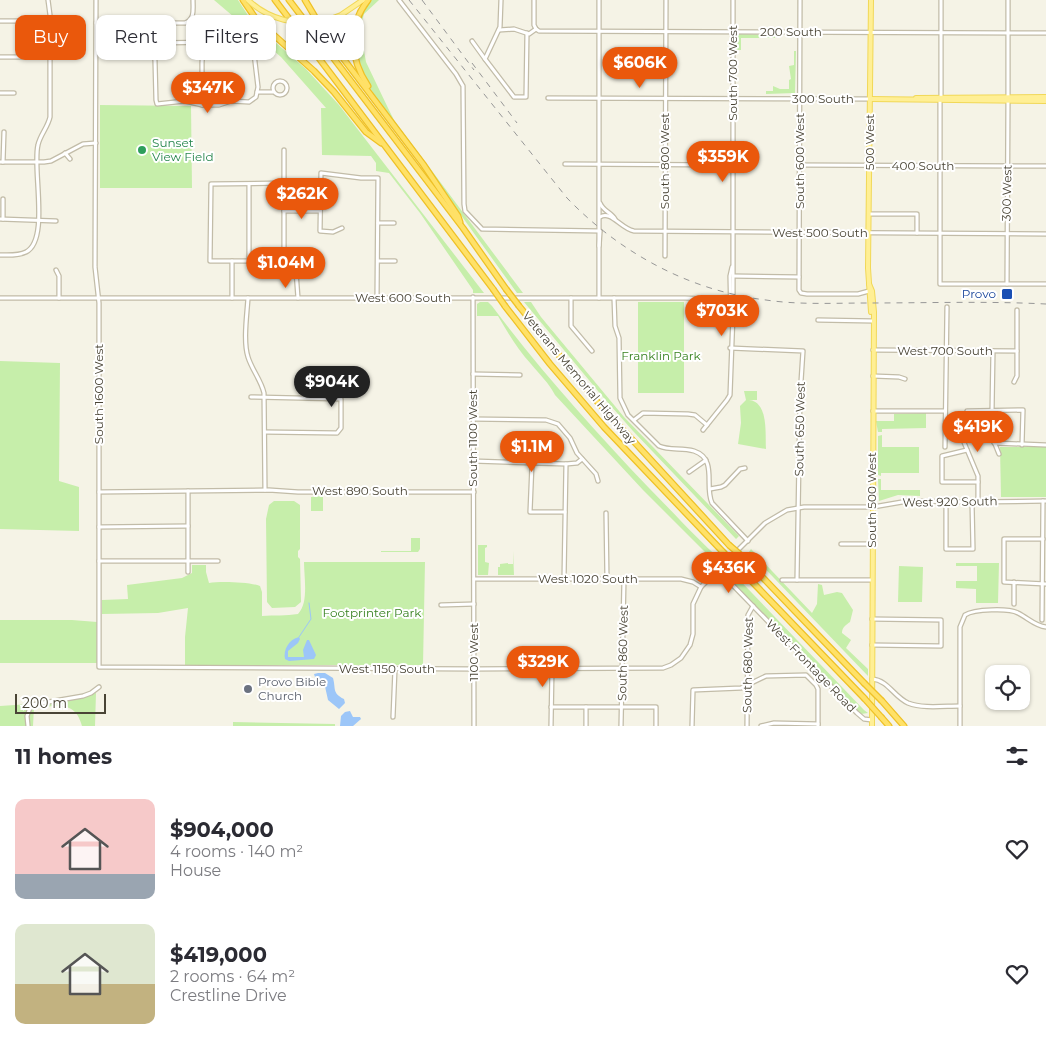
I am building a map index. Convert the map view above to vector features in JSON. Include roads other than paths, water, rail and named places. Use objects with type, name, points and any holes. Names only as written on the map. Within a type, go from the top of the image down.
[{"type":"highway","points":[[243,0],[256,18],[326,83],[369,136],[384,145]]},
{"type":"highway","name":"Veterans Memorial Highway","points":[[275,0],[550,364],[594,415],[889,726]]},
{"type":"highway","name":"Veterans Memorial Highway","points":[[289,0],[463,228],[519,306],[593,397],[729,545],[744,558],[864,682],[904,726]]},
{"type":"highway","points":[[305,0],[327,37],[441,190],[458,216],[463,228]]},
{"type":"highway","points":[[368,0],[360,12],[355,26],[353,50],[358,69],[380,107]]},
{"type":"main road","points":[[248,0],[262,11],[280,20],[300,23],[325,21],[341,15],[362,0]]},
{"type":"main road","name":"500 West","points":[[869,284],[871,0]]},
{"type":"main road","name":"300 South","points":[[870,99],[1008,99],[1046,97]]},
{"type":"main road","name":"300 South","points":[[1008,99],[1046,101]]},
{"type":"main road","name":"South 500 West","points":[[869,284],[873,321]]},
{"type":"main road","name":"South 500 West","points":[[869,284],[872,291],[874,312],[872,726]]},
{"type":"street","points":[[48,0],[49,15]]},
{"type":"street","name":"South 1600 West","points":[[96,0],[96,15]]},
{"type":"street","points":[[176,23],[191,21],[193,18],[193,0]]},
{"type":"street","points":[[398,0],[456,74],[463,86],[465,211],[482,229],[599,231]]},
{"type":"street","points":[[485,59],[499,30],[501,0]]},
{"type":"street","points":[[499,30],[514,29],[527,33],[534,32],[536,29],[534,26],[534,0]]},
{"type":"street","points":[[599,0],[599,298]]},
{"type":"street","name":"South 800 West","points":[[665,256],[666,0]]},
{"type":"street","name":"South 700 West","points":[[731,298],[733,276],[733,0]]},
{"type":"street","name":"South 600 West","points":[[800,0],[800,291],[804,294],[858,294],[869,291]]},
{"type":"street","points":[[941,0],[940,284],[1046,284]]},
{"type":"street","name":"300 West","points":[[1007,284],[1008,0]]},
{"type":"street","points":[[0,21],[15,21]]},
{"type":"street","name":"200 South","points":[[536,29],[539,31],[1046,33]]},
{"type":"street","points":[[472,41],[514,97],[526,97],[527,33]]},
{"type":"street","points":[[0,57],[15,57]]},
{"type":"street","points":[[0,255],[19,255],[28,252],[38,237],[38,144],[49,124],[50,117],[50,60]]},
{"type":"street","name":"South 1600 West","points":[[96,60],[95,267],[99,298],[99,667]]},
{"type":"street","points":[[154,60],[157,104],[185,101],[202,105],[220,105],[231,102],[249,102],[256,97],[254,60]]},
{"type":"street","points":[[202,60],[202,105]]},
{"type":"street","points":[[257,92],[273,92],[277,95],[284,93],[287,87],[285,82],[281,80],[276,81],[273,85],[273,92]]},
{"type":"street","points":[[0,93],[14,93]]},
{"type":"street","name":"300 South","points":[[548,98],[870,99]]},
{"type":"street","points":[[4,132],[1,162],[51,161],[83,144],[96,143]]},
{"type":"street","points":[[284,150],[285,256],[296,271],[298,298]]},
{"type":"street","points":[[65,153],[70,159]]},
{"type":"street","points":[[565,164],[732,165]]},
{"type":"street","name":"400 South","points":[[800,165],[1046,166]]},
{"type":"street","points":[[342,228],[330,232],[320,231],[321,173],[378,178],[377,298]]},
{"type":"street","points":[[284,183],[211,184],[210,261],[270,261],[285,256]]},
{"type":"street","points":[[248,184],[248,261]]},
{"type":"street","points":[[598,195],[602,208],[612,215],[615,220]]},
{"type":"street","points":[[3,199],[1,219],[56,221]]},
{"type":"street","points":[[599,231],[600,203]]},
{"type":"street","points":[[284,211],[320,211]]},
{"type":"street","name":"West 500 South","points":[[600,217],[606,214],[630,231],[1046,234]]},
{"type":"street","points":[[869,214],[917,214],[918,233]]},
{"type":"street","points":[[378,223],[394,223]]},
{"type":"street","points":[[232,261],[232,298]]},
{"type":"street","points":[[378,261],[395,261]]},
{"type":"street","name":"South 700 West","points":[[703,430],[729,398],[732,322],[730,274],[732,267]]},
{"type":"street","points":[[56,270],[59,276],[59,298]]},
{"type":"street","points":[[733,276],[799,277]]},
{"type":"street","name":"South 1100 West","points":[[473,297],[474,579]]},
{"type":"street","name":"West 600 South","points":[[0,298],[731,298]]},
{"type":"street","points":[[248,298],[248,356],[263,386],[264,397],[264,490]]},
{"type":"street","points":[[571,298],[571,326],[592,351]]},
{"type":"street","points":[[614,298],[614,326],[619,338],[619,392],[622,404],[634,420],[659,446],[666,449],[693,450],[706,460],[709,466],[710,497],[712,503],[748,541]]},
{"type":"street","points":[[945,447],[947,307]]},
{"type":"street","points":[[1014,382],[1017,376],[1017,310]]},
{"type":"street","points":[[818,320],[873,321]]},
{"type":"street","name":"South 650 West","points":[[730,348],[803,351],[800,397],[799,507]]},
{"type":"street","name":"West 700 South","points":[[873,350],[1017,351]]},
{"type":"street","points":[[993,351],[992,410],[989,430],[999,454]]},
{"type":"street","points":[[473,374],[520,375]]},
{"type":"street","points":[[873,376],[899,376],[905,379]]},
{"type":"street","points":[[251,397],[338,398],[341,401],[341,428],[337,433],[265,432]]},
{"type":"street","points":[[873,411],[945,410]]},
{"type":"street","points":[[978,502],[977,474],[963,440],[967,411],[1023,410],[1022,445]]},
{"type":"street","points":[[634,420],[643,413],[688,414],[698,417],[707,425]]},
{"type":"street","points":[[473,419],[552,420],[570,438],[575,450],[596,474],[598,481]]},
{"type":"street","points":[[949,430],[963,430]]},
{"type":"street","points":[[995,444],[1046,445]]},
{"type":"street","points":[[967,450],[942,456],[942,482],[978,482]]},
{"type":"street","points":[[473,461],[566,464],[577,463],[582,459]]},
{"type":"street","points":[[689,472],[706,460]]},
{"type":"street","points":[[532,464],[530,512],[565,512]]},
{"type":"street","points":[[564,579],[566,464]]},
{"type":"street","points":[[710,489],[721,487],[740,469],[744,468]]},
{"type":"street","name":"West 890 South","points":[[99,492],[246,490],[298,492],[474,492]]},
{"type":"street","points":[[188,491],[188,572]]},
{"type":"street","name":"West 920 South","points":[[701,587],[765,523],[777,514],[787,510],[799,507],[872,507],[905,501],[1044,501]]},
{"type":"street","points":[[1042,620],[1044,501]]},
{"type":"street","points":[[946,502],[946,549],[972,549],[972,502]]},
{"type":"street","points":[[797,580],[799,507]]},
{"type":"street","points":[[606,513],[607,579]]},
{"type":"street","points":[[99,527],[188,526]]},
{"type":"street","points":[[1043,538],[1004,539],[1004,582],[1044,583]]},
{"type":"street","points":[[841,544],[872,544]]},
{"type":"street","points":[[98,561],[218,561]]},
{"type":"street","name":"West Frontage Road","points":[[718,570],[860,716],[866,720],[872,720]]},
{"type":"street","name":"West 1020 South","points":[[474,579],[682,579],[701,587]]},
{"type":"street","name":"1100 West","points":[[474,579],[474,726]]},
{"type":"street","name":"South 860 West","points":[[621,726],[624,579]]},
{"type":"street","points":[[782,580],[872,580]]},
{"type":"street","points":[[1014,582],[1014,604]]},
{"type":"street","name":"West 1150 South","points":[[99,667],[660,668],[674,663],[683,656],[691,643],[694,604],[701,587]]},
{"type":"street","points":[[441,605],[474,604]]},
{"type":"street","name":"South 680 West","points":[[747,726],[748,614],[753,606]]},
{"type":"street","points":[[960,726],[960,627],[966,614],[975,610],[1014,611],[1037,625],[1046,627]]},
{"type":"street","points":[[872,619],[941,620],[940,646],[872,645]]},
{"type":"street","points":[[393,717],[395,669]]},
{"type":"street","points":[[551,726],[552,669]]},
{"type":"street","points":[[812,680],[818,673]]},
{"type":"street","points":[[692,726],[693,690],[741,688],[763,677],[774,675],[804,675],[818,687],[818,725],[774,723],[761,726]]},
{"type":"street","points":[[872,679],[883,681],[904,701],[913,705],[960,706]]},
{"type":"street","points":[[28,726],[27,716],[31,705],[83,696],[99,687]]},
{"type":"street","points":[[551,707],[656,707],[656,726]]},
{"type":"street","points":[[586,707],[586,726]]},
{"type":"water","points":[[299,637],[298,643],[288,651],[288,657],[304,657],[303,650],[307,640],[309,640],[316,655],[314,659],[289,661],[285,659],[288,645],[292,640]]},
{"type":"water","points":[[325,673],[333,678],[336,693],[344,699],[345,703],[339,709],[328,700],[324,682],[315,677],[314,674]]},
{"type":"water","points":[[350,711],[353,717],[360,717],[361,719],[353,726],[340,726],[341,716],[345,712]]},
{"type":"waterway","points":[[299,637],[311,619],[309,603]]},
{"type":"railway","points":[[409,0],[567,198],[610,236],[658,266],[710,288],[778,302],[1046,304]]},
{"type":"railway","points":[[422,0],[474,70]]},
{"type":"railway","points":[[472,63],[517,123]]},
{"type":"place","name":"Sunset View Field","points":[[142,150]]},
{"type":"place","name":"Provo","points":[[1007,294]]},
{"type":"place","name":"Provo Bible Church","points":[[248,689]]},
{"type":"park label","name":"Franklin Park","points":[[661,356]]},
{"type":"park label","name":"Footprinter Park","points":[[372,613]]}]
